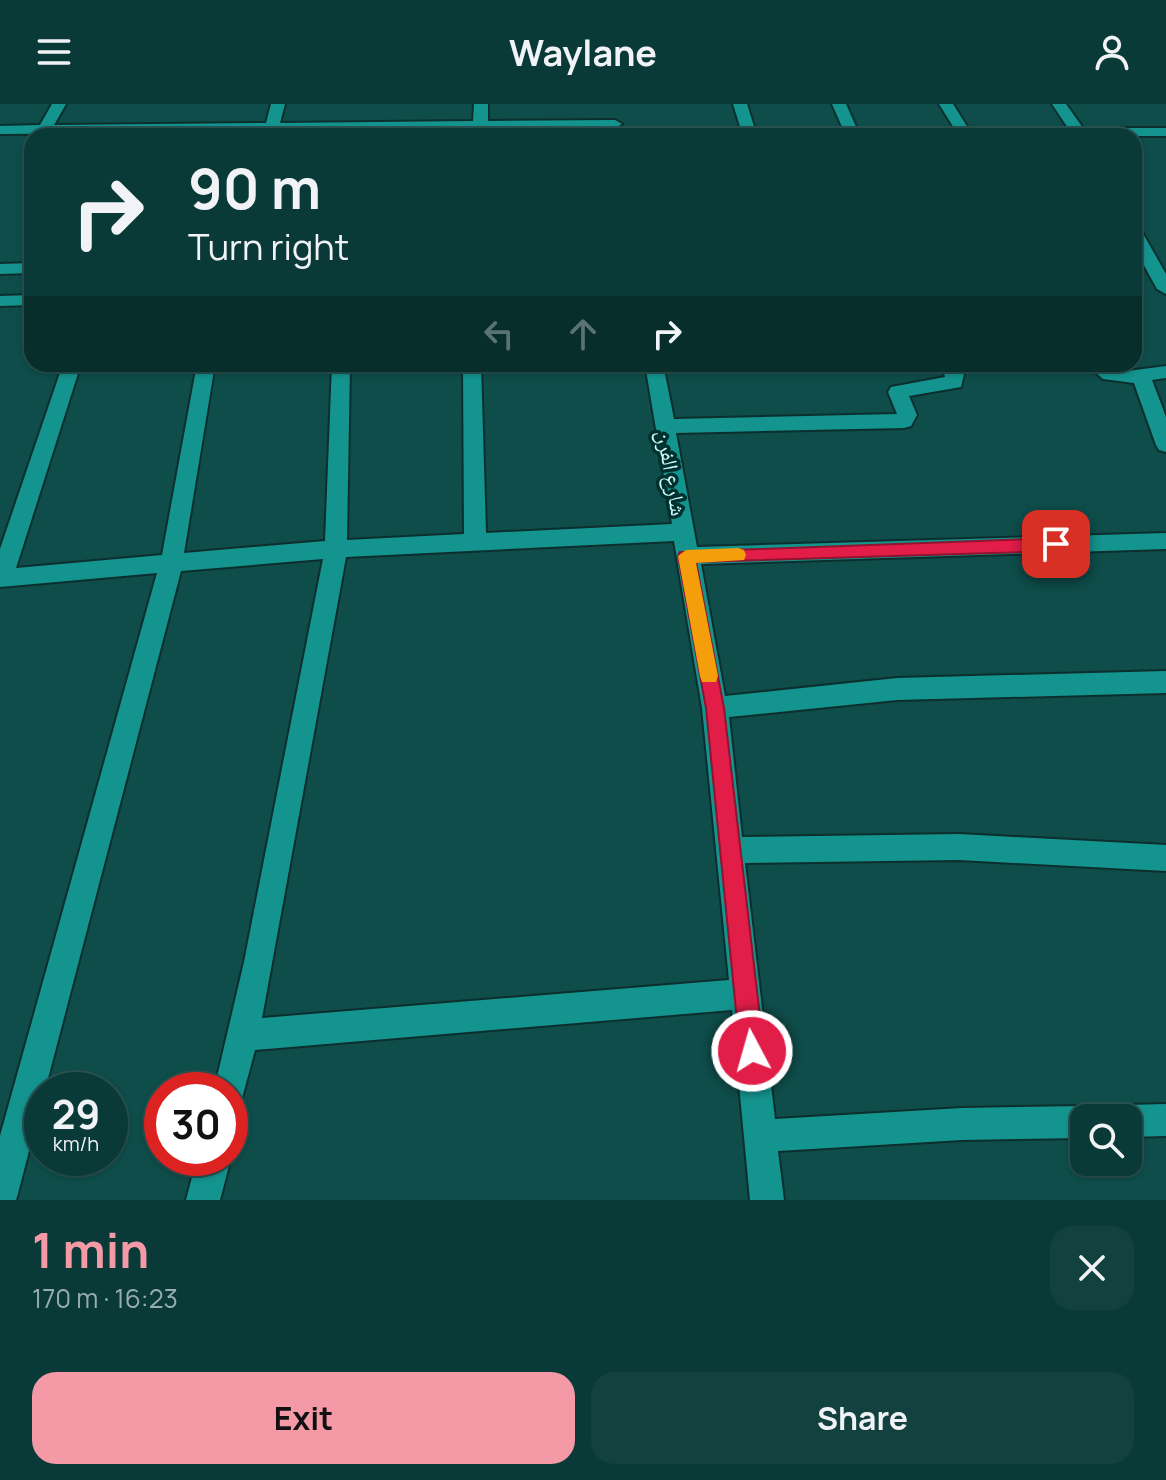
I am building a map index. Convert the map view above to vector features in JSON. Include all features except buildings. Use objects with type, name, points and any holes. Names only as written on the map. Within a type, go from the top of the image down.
[{"type":"street","points":[[46,128],[59,104]]},
{"type":"street","points":[[272,128],[278,104]]},
{"type":"street","points":[[480,128],[481,104]]},
{"type":"street","points":[[613,104],[616,128]]},
{"type":"street","points":[[740,104],[748,128]]},
{"type":"street","points":[[839,104],[850,128]]},
{"type":"street","points":[[946,104],[961,128]]},
{"type":"street","points":[[1059,104],[1076,128]]},
{"type":"street","points":[[328,128],[384,125],[432,128]]},
{"type":"street","points":[[102,128],[188,128]]},
{"type":"street","points":[[0,130],[24,129]]},
{"type":"street","points":[[1142,132],[1166,132]]},
{"type":"street","points":[[1142,246],[1166,289]]},
{"type":"street","points":[[0,269],[24,268]]},
{"type":"street","points":[[0,301],[24,300]]},
{"type":"street","points":[[69,372],[1,578],[172,561],[475,543],[1166,541]]},
{"type":"street","points":[[0,1197],[172,561],[205,372]]},
{"type":"street","points":[[235,1072],[336,549],[341,372]]},
{"type":"street","points":[[472,372],[475,543]]},
{"type":"street","name":"شارع الفرن","points":[[655,372],[715,708],[767,1200]]},
{"type":"street","points":[[664,426],[904,421],[907,415],[898,392],[954,382],[954,372]]},
{"type":"street","points":[[1102,372],[1111,376],[1166,372]]},
{"type":"street","points":[[1141,375],[1166,445]]},
{"type":"street","points":[[715,708],[897,689],[1166,682]]},
{"type":"street","points":[[732,850],[959,847],[1166,858]]},
{"type":"street","points":[[244,1035],[746,994]]},
{"type":"street","points":[[1142,1121],[1166,1120]]},
{"type":"street","points":[[761,1136],[962,1124],[1070,1122]]},
{"type":"street","points":[[203,1200],[209,1176]]},
{"type":"slow traffic","points":[[709,676],[686,556],[738,555]]},
{"type":"route","points":[[752,1051],[715,708],[686,556],[1056,544]]}]
